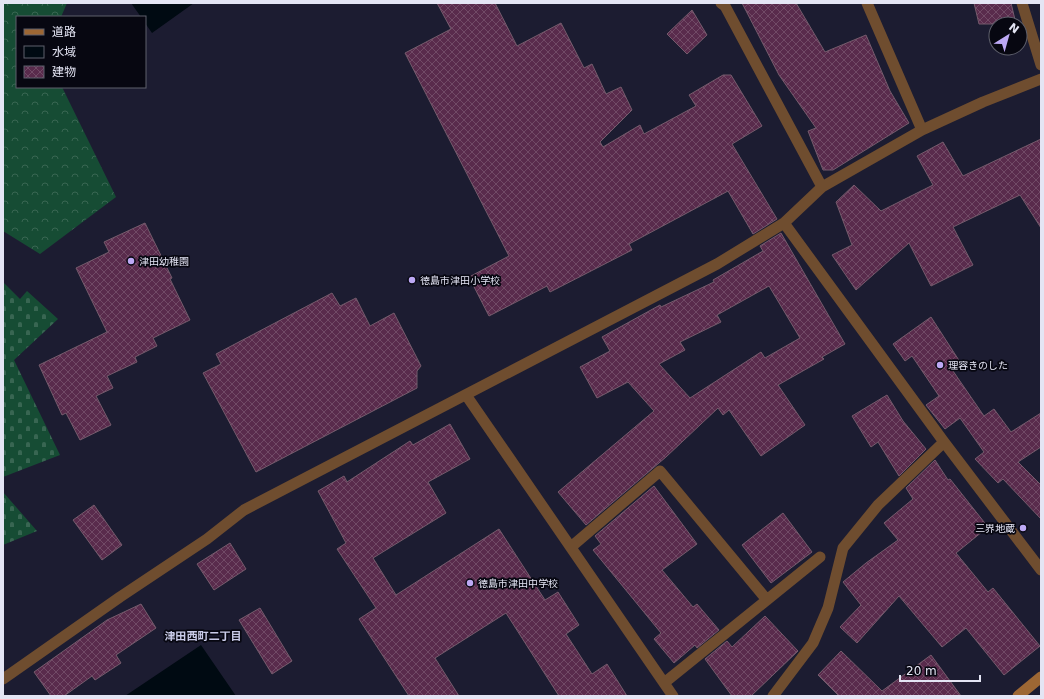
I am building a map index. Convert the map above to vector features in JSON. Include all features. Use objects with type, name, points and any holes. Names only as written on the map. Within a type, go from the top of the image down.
[{"type":"main road","points":[[1018,696],[1041,677]]},
{"type":"street","points":[[721,3],[725,6],[822,187]]},
{"type":"street","points":[[867,3],[922,130]]},
{"type":"street","points":[[1022,3],[1041,65]]},
{"type":"street","points":[[3,679],[120,596],[207,539],[244,510],[717,264],[784,223],[822,187],[922,130],[983,102],[1041,79]]},
{"type":"street","points":[[784,223],[944,442],[1041,570]]},
{"type":"street","points":[[466,395],[673,696]]},
{"type":"street","points":[[773,696],[812,643],[828,608],[843,548],[878,505],[944,442]]},
{"type":"street","points":[[570,547],[660,471],[767,600]]},
{"type":"street","points":[[664,683],[820,557]]},
{"type":"green space","points":[[3,3],[67,3],[61,16],[16,16],[16,88],[62,88],[116,197],[40,254],[3,231]]},
{"type":"green space","points":[[3,282],[20,299],[27,291],[58,319],[14,360],[60,455],[3,477]]},
{"type":"green space","points":[[3,492],[37,531],[3,545]]},
{"type":"water","points":[[131,3],[194,3],[152,33],[146,24],[146,16],[140,16]]},
{"type":"water","points":[[201,645],[236,696],[125,696]]},
{"type":"building","points":[[437,3],[495,3],[517,46],[561,23],[584,68],[592,64],[606,94],[621,87],[632,110],[600,142],[603,147],[640,125],[644,134],[696,106],[689,95],[723,75],[731,75],[762,126],[732,144],[777,219],[753,234],[728,191],[629,244],[632,250],[550,292],[547,286],[489,316],[469,277],[509,256],[405,53],[451,29]]},
{"type":"building","points":[[742,3],[796,3],[825,52],[866,35],[890,91],[909,123],[833,170],[823,170],[808,131],[816,128],[779,75]]},
{"type":"building","points":[[974,3],[1011,3],[1014,16],[988,16],[988,24],[979,24]]},
{"type":"building","points":[[692,10],[707,35],[687,54],[667,34]]},
{"type":"building","points":[[1041,139],[1041,228],[1020,195],[953,227],[973,265],[931,286],[909,243],[856,290],[832,255],[852,245],[836,202],[854,185],[881,211],[933,185],[917,156],[943,142],[963,176]]},
{"type":"building","points":[[145,223],[172,278],[170,279],[190,320],[153,338],[157,346],[135,357],[137,362],[107,376],[113,388],[96,396],[111,425],[80,440],[66,413],[62,415],[39,365],[107,332],[76,268],[109,252],[104,242]]},
{"type":"building","points":[[781,233],[845,344],[822,357],[824,359],[778,385],[805,425],[761,456],[729,410],[723,415],[718,408],[666,457],[586,525],[558,492],[654,411],[628,382],[597,398],[580,367],[610,351],[602,337],[660,305],[661,307],[714,282],[713,280],[763,251],[760,246]],"holes":[[[769,286],[800,338],[765,358],[761,352],[690,398],[659,364],[685,350],[680,342],[721,322],[717,315]]]},
{"type":"building","points":[[332,293],[340,306],[356,298],[370,326],[394,313],[421,366],[417,371],[417,388],[256,472],[203,373],[221,364],[216,354]]},
{"type":"building","points":[[931,317],[962,365],[953,371],[984,416],[994,409],[1011,432],[1041,413],[1041,447],[1018,462],[1041,485],[1041,519],[1003,479],[998,483],[975,459],[984,452],[960,418],[945,429],[926,405],[939,396],[912,356],[905,361],[893,344]]},
{"type":"building","points":[[887,395],[903,421],[926,449],[899,476],[878,442],[871,447],[852,416]]},
{"type":"building","points":[[450,424],[470,459],[428,482],[446,513],[373,558],[396,595],[499,529],[545,600],[558,592],[579,625],[566,634],[592,674],[607,664],[627,696],[559,696],[506,613],[435,658],[459,696],[409,696],[359,619],[376,608],[337,549],[346,543],[318,491],[344,476],[347,482],[410,441],[413,445]]},
{"type":"building","points":[[935,460],[948,480],[950,479],[988,527],[956,553],[988,592],[993,588],[1040,646],[1004,675],[966,628],[942,647],[899,596],[857,643],[840,627],[861,605],[843,582],[898,540],[884,523],[913,499],[906,488]]},
{"type":"building","points":[[654,486],[697,544],[662,570],[693,607],[697,604],[719,630],[697,648],[695,645],[674,663],[654,639],[661,633],[593,550],[601,544],[595,536]]},
{"type":"building","points":[[94,505],[122,545],[102,560],[73,520]]},
{"type":"building","points":[[783,513],[812,552],[771,583],[742,545]]},
{"type":"building","points":[[230,543],[246,569],[214,590],[197,564]]},
{"type":"building","points":[[141,604],[156,628],[116,655],[121,663],[95,680],[92,676],[64,696],[51,696],[34,672],[107,620]]},
{"type":"building","points":[[260,608],[292,661],[272,674],[239,620]]},
{"type":"building","points":[[765,616],[798,651],[751,696],[732,696],[705,659],[727,641],[732,647]]},
{"type":"building","points":[[841,651],[882,691],[931,655],[961,696],[839,696],[818,675]]},
{"type":"place","name":"津田幼稚園","points":[[131,261]]},
{"type":"place","name":"徳島市津田小学校","points":[[412,280]]},
{"type":"place","name":"理容きのした","points":[[940,365]]},
{"type":"place","name":"三界地蔵","points":[[1023,528]]},
{"type":"place","name":"徳島市津田中学校","points":[[470,583]]},
{"type":"district","name":"津田西町二丁目","points":[[203,636]]}]
